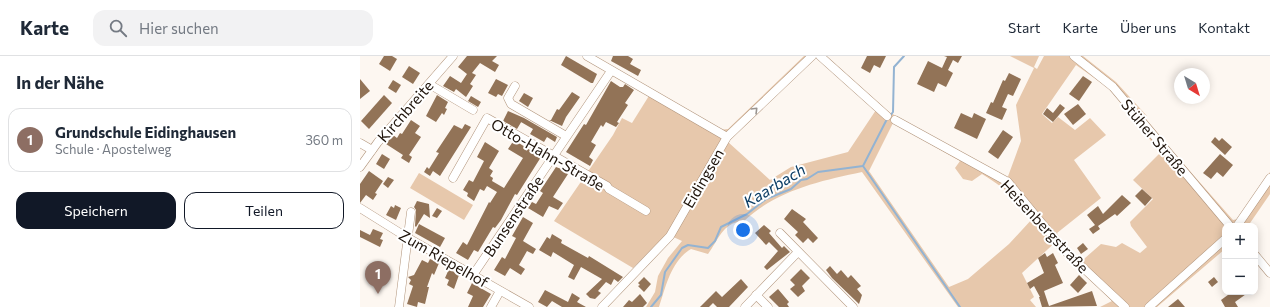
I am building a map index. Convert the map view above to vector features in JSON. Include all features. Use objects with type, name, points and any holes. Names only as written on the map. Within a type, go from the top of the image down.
[{"type":"street","name":"Kirchbreite","points":[[360,167],[372,150],[453,56]]},
{"type":"street","points":[[586,56],[598,59],[611,71],[727,137]]},
{"type":"street","name":"Eidingsen","points":[[602,307],[670,236],[727,137],[812,56]]},
{"type":"street","points":[[820,56],[887,116]]},
{"type":"street","name":"Stüher Straße","points":[[1074,56],[1113,87],[1227,223]]},
{"type":"street","name":"Bunsenstraße","points":[[473,275],[611,71]]},
{"type":"street","points":[[429,84],[473,110]]},
{"type":"street","points":[[515,86],[508,98],[511,104],[566,136]]},
{"type":"street","name":"Otto-Hahn-Straße","points":[[453,178],[487,118],[607,186],[609,189],[646,211]]},
{"type":"street","name":"Heisenbergstraße","points":[[895,120],[1008,182],[1063,249],[1125,307]]},
{"type":"street","points":[[360,143],[372,150]]},
{"type":"street","points":[[1239,223],[1270,178]]},
{"type":"street","name":"Zum Riepelhof","points":[[360,208],[408,238],[529,307]]},
{"type":"street","points":[[398,307],[411,212]]},
{"type":"street","points":[[780,233],[852,307]]},
{"type":"street","points":[[1149,307],[1222,242]]},
{"type":"street","points":[[745,307],[798,252]]},
{"type":"street","points":[[1258,259],[1270,273]]},
{"type":"street","points":[[491,307],[500,291]]},
{"type":"street","points":[[756,295],[768,307]]},
{"type":"shaded area","points":[[804,56],[826,56],[889,112],[1007,179],[1021,141],[1016,105],[1034,68],[1010,56],[1039,56],[1034,67],[1037,69],[1044,56],[1083,56],[1116,82],[1147,116],[1145,118],[1173,152],[1233,220],[1238,219],[1270,172],[1270,194],[1250,223],[1222,223],[1222,252],[1157,307],[1100,307],[1112,301],[1076,266],[1101,244],[1116,247],[1122,243],[1140,253],[1147,247],[1131,226],[1130,222],[1153,199],[1133,180],[1160,153],[1114,92],[1076,65],[1042,114],[1052,123],[1058,117],[1075,130],[1090,118],[1106,135],[1074,160],[1101,198],[1057,233],[1060,238],[1022,273],[1034,297],[1030,300],[1036,307],[958,307],[862,172],[830,179],[798,189],[769,202],[743,222],[730,225],[726,228],[708,254],[691,249],[684,254],[674,267],[659,307],[646,307],[655,292],[658,276],[668,258],[682,241],[667,234],[633,268],[554,221],[613,135],[622,118],[632,123],[652,91],[720,130],[728,129]],"holes":[[[813,58],[819,58],[876,110],[848,152],[791,167],[770,180],[728,142]],[[893,123],[960,161],[955,168],[963,179],[972,181],[982,174],[1016,199],[1033,218],[1009,244],[968,279],[949,287],[869,171]]]},
{"type":"shaded area","points":[[419,173],[473,205],[464,220],[410,188]]},
{"type":"building","points":[[384,56],[392,56],[397,59],[390,71],[379,64]]},
{"type":"building","points":[[467,56],[497,56],[492,61],[499,65],[495,72],[480,63],[472,73],[476,75],[470,84],[473,86],[466,97],[456,89],[454,92],[443,86],[450,76],[461,83],[467,74],[458,67]]},
{"type":"building","points":[[566,56],[597,74],[593,83],[561,65]]},
{"type":"building","points":[[613,56],[628,56],[633,59],[630,64],[641,70],[638,76],[611,61]]},
{"type":"building","points":[[867,56],[886,56],[880,68],[874,65],[870,73],[861,68]]},
{"type":"building","points":[[944,56],[962,56],[958,63],[953,60],[948,70],[953,73],[946,87],[938,83],[934,92],[917,84],[928,61],[942,68],[947,57]]},
{"type":"building","points":[[409,66],[420,73],[413,84],[402,77]]},
{"type":"building","points":[[1009,73],[1021,79],[1013,96],[1008,94],[1002,107],[1007,109],[1002,120],[986,113],[991,102],[993,103],[1003,80],[1005,81]]},
{"type":"building","points":[[1083,76],[1092,82],[1079,101],[1069,94]]},
{"type":"building","points":[[360,79],[370,91],[360,99]]},
{"type":"building","points":[[496,79],[508,85],[502,96],[498,94],[496,97],[488,93]]},
{"type":"building","points":[[393,80],[401,85],[396,93],[388,88]]},
{"type":"building","points":[[611,81],[620,87],[623,87],[625,84],[634,90],[625,103],[628,105],[617,122],[619,123],[616,127],[606,122],[603,127],[601,125],[591,142],[596,145],[589,157],[593,160],[590,166],[566,152],[584,124],[586,125]]},
{"type":"building","points":[[572,92],[580,97],[566,117],[562,126],[549,120],[551,120],[557,109],[559,110]]},
{"type":"building","points":[[524,93],[533,98],[528,107],[519,101]]},
{"type":"building","points":[[384,95],[392,103],[369,129],[361,121]]},
{"type":"building","points":[[437,95],[448,102],[444,115],[442,113],[436,122],[426,116]]},
{"type":"building","points":[[471,96],[481,102],[478,107],[468,101]]},
{"type":"building","points":[[1060,104],[1065,108],[1053,122],[1043,114],[1047,108],[1053,113]]},
{"type":"building","points":[[1078,104],[1086,114],[1073,125],[1064,114]]},
{"type":"building","points":[[508,111],[524,118],[557,137],[555,142],[547,137],[544,142],[530,134],[533,129],[521,122],[517,129],[503,121]]},
{"type":"building","points":[[961,113],[972,118],[974,113],[986,119],[977,139],[954,128]]},
{"type":"building","points":[[411,120],[420,126],[415,133],[421,137],[409,155],[412,157],[409,163],[401,158],[403,155],[386,144],[393,135],[397,138],[400,133],[402,134]]},
{"type":"building","points":[[465,124],[471,127],[440,176],[433,171],[430,176],[424,172],[427,167],[429,169],[439,153],[436,152],[454,125],[462,129]]},
{"type":"building","points":[[1003,130],[1013,137],[998,159],[988,152]]},
{"type":"building","points":[[1215,137],[1219,141],[1222,138],[1232,147],[1225,155],[1211,142]]},
{"type":"building","points":[[514,140],[541,157],[517,195],[515,194],[501,220],[495,228],[493,227],[478,252],[474,250],[468,260],[456,253],[463,242],[467,245],[489,202],[490,203],[497,192],[487,186],[484,191],[480,189],[474,201],[467,196],[468,193],[463,190],[469,180],[473,182],[484,161],[477,157],[485,142],[499,151],[489,168],[493,171],[490,176],[493,178],[492,181],[504,188],[523,158],[508,149]]},
{"type":"building","points":[[382,154],[390,159],[384,169],[376,164]]},
{"type":"building","points":[[1220,154],[1233,165],[1223,177],[1217,172],[1211,179],[1203,173]]},
{"type":"building","points":[[556,167],[564,170],[563,171],[568,174],[553,197],[563,203],[558,210],[549,206],[543,217],[528,208],[532,202],[536,204],[543,193],[540,191]]},
{"type":"building","points":[[369,171],[383,181],[375,193],[377,194],[373,200],[366,195],[360,203],[360,184]]},
{"type":"building","points":[[388,177],[394,180],[388,188],[383,184]]},
{"type":"building","points":[[1142,189],[1152,198],[1145,206],[1135,196]]},
{"type":"building","points":[[1122,195],[1131,203],[1117,216],[1115,214],[1098,226],[1100,229],[1093,234],[1089,229],[1095,225],[1087,215],[1098,206],[1103,214]]},
{"type":"building","points":[[417,201],[429,204],[430,218],[424,214],[416,227],[416,210],[414,207]]},
{"type":"building","points":[[395,205],[401,208],[396,220],[386,215],[391,206],[394,208]]},
{"type":"building","points":[[437,208],[442,211],[437,218],[432,216]]},
{"type":"building","points":[[792,209],[806,219],[803,222],[818,238],[813,243],[808,238],[803,243],[795,235],[798,232],[784,219]]},
{"type":"building","points":[[523,217],[533,223],[523,241],[536,249],[533,254],[527,251],[519,265],[525,269],[521,275],[510,268],[505,276],[494,270],[502,257],[505,259],[516,238],[512,236]]},
{"type":"building","points":[[419,224],[445,238],[440,247],[415,233]]},
{"type":"building","points":[[764,225],[771,231],[769,233],[782,248],[784,246],[790,252],[767,270],[764,267],[778,251],[769,242],[766,245],[755,233]]},
{"type":"building","points":[[373,229],[383,233],[380,239],[383,240],[380,247],[360,237],[360,230],[370,235]]},
{"type":"building","points":[[552,234],[562,240],[561,243],[588,258],[589,256],[623,277],[618,282],[614,279],[611,285],[606,282],[598,291],[601,293],[595,299],[590,298],[586,294],[602,279],[581,267],[574,280],[568,277],[574,265],[553,252],[551,257],[539,250],[547,237],[550,239]]},
{"type":"building","points":[[1083,243],[1088,249],[1081,254],[1077,248]]},
{"type":"building","points":[[1045,253],[1047,257],[1053,253],[1058,263],[1055,265],[1063,283],[1044,291],[1049,306],[1092,291],[1097,306],[1042,307],[1040,297],[1034,286],[1030,289],[1027,283],[1044,273],[1038,258]]},
{"type":"building","points":[[430,259],[439,263],[434,275],[432,273],[427,287],[429,287],[425,304],[418,302],[417,307],[407,304],[413,286],[409,284],[411,280],[408,277],[414,275],[422,260],[428,263]]},
{"type":"building","points":[[830,266],[837,274],[841,270],[848,278],[851,275],[861,286],[857,289],[862,295],[859,304],[832,278],[826,270]]},
{"type":"building","points":[[449,269],[459,275],[454,289],[447,285],[449,280],[445,278]]},
{"type":"building","points":[[801,269],[810,278],[802,286],[805,291],[798,297],[790,289],[795,285],[790,280]]},
{"type":"building","points":[[1079,275],[1087,283],[1078,293],[1070,285]]},
{"type":"building","points":[[644,277],[651,284],[644,292],[638,286],[640,285],[638,283]]},
{"type":"building","points":[[1214,277],[1218,282],[1212,287],[1208,282]]},
{"type":"building","points":[[741,279],[748,287],[729,307],[717,307],[713,303],[709,307],[700,307],[716,291],[722,297]]},
{"type":"building","points":[[472,283],[491,294],[483,307],[468,307],[473,296],[467,293]]},
{"type":"building","points":[[778,289],[789,302],[787,304],[789,307],[779,307],[769,297]]},
{"type":"building","points":[[545,290],[568,302],[572,293],[580,298],[577,302],[586,307],[562,307],[552,301],[547,307],[538,302]]},
{"type":"building","points":[[640,294],[647,303],[643,307],[623,307],[629,300],[632,302]]},
{"type":"building","points":[[1228,295],[1245,295],[1235,302],[1238,307],[1225,307],[1221,300]]},
{"type":"building","points":[[1178,299],[1185,307],[1168,307]]},
{"type":"waterway","name":"Kaarbach","points":[[890,116],[893,112],[894,67],[904,56]]},
{"type":"waterway","name":"Kaarbach","points":[[651,307],[661,295],[665,272],[682,248],[688,245],[708,248],[715,241],[721,227],[747,214],[766,199],[791,189],[801,180],[807,179],[818,172],[863,166],[887,119]]},
{"type":"waterway","points":[[863,166],[960,307]]},
{"type":"place","name":"Grundschule Eidinghausen","points":[[378,294]]}]
